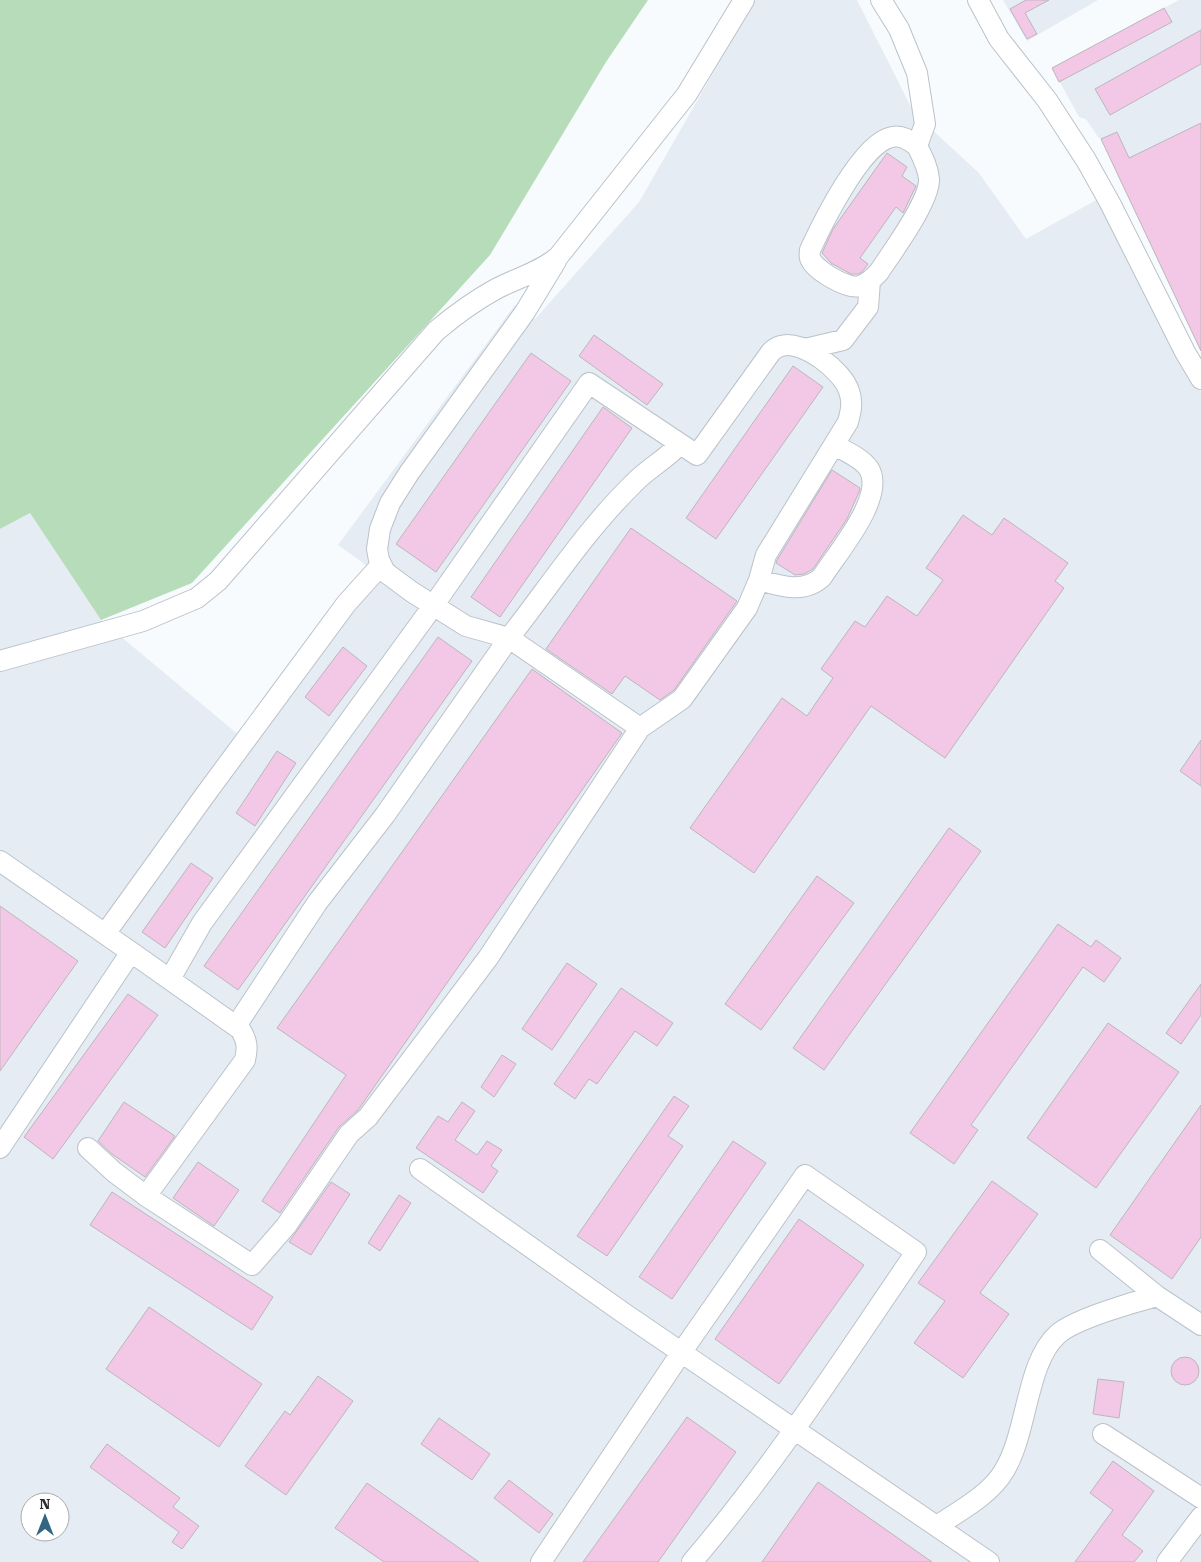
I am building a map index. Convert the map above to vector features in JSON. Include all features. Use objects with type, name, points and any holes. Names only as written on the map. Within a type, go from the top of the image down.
[{"type":"street","points":[[640,728],[509,638],[466,626],[433,606],[385,572],[377,549],[380,529],[390,503],[409,473],[525,312],[558,257],[687,94],[744,0]]},
{"type":"street","points":[[881,0],[899,29],[917,73],[925,124],[917,146]]},
{"type":"street","points":[[978,0],[1009,53],[1047,100],[1086,160],[1110,203],[1185,352],[1201,379]]},
{"type":"street","points":[[894,136],[905,138],[917,146],[925,160],[929,180],[924,199],[879,272],[870,282],[858,287],[848,286],[831,278],[814,264],[810,258],[810,250],[839,192],[866,157],[886,138],[894,136]]},
{"type":"street","points":[[0,662],[143,622],[197,598],[218,581],[436,331],[465,307],[498,288],[549,265],[558,257]]},
{"type":"street","points":[[805,350],[843,340],[868,307],[870,282]]},
{"type":"street","points":[[88,1148],[114,1172],[146,1196],[252,1265],[286,1226],[349,1134],[374,1110],[488,958],[640,728],[682,699],[747,608],[759,580],[766,555],[848,422],[852,405],[849,389],[838,374],[799,346],[781,345],[770,352],[697,455],[589,384],[433,606],[202,923],[170,979]]},
{"type":"street","points":[[236,1026],[317,902],[386,815],[509,638],[580,545],[634,483],[665,460],[680,445]]},
{"type":"street","points":[[759,580],[795,588],[814,584],[822,578],[869,504],[874,490],[873,477],[868,467],[834,445]]},
{"type":"street","points":[[105,934],[335,620],[381,564]]},
{"type":"street","points":[[0,861],[236,1026],[246,1037],[248,1048],[246,1060],[146,1196]]},
{"type":"street","points":[[0,1148],[131,952]]},
{"type":"street","points":[[420,1169],[681,1353],[989,1562]]},
{"type":"street","points":[[541,1562],[681,1353],[805,1175],[916,1252],[794,1429],[692,1562]]},
{"type":"street","points":[[1100,1250],[1157,1296],[1201,1325]]},
{"type":"street","points":[[936,1526],[977,1498],[1004,1473],[1020,1438],[1040,1359],[1054,1337],[1059,1332],[1086,1320],[1157,1296]]},
{"type":"street","points":[[1103,1434],[1201,1498]]},
{"type":"street","points":[[1167,1562],[1201,1517]]},
{"type":"shaded area","points":[[755,0],[857,0],[914,113],[979,173],[1026,239],[1098,199],[1190,379],[1201,392],[1201,1562],[0,1562],[0,529],[30,513],[101,620],[240,736],[370,568],[338,545],[515,305],[535,319],[639,202]]},
{"type":"shaded area","points":[[1003,0],[1098,0],[1027,41]]},
{"type":"shaded area","points":[[1179,0],[1201,0],[1201,351],[1101,139],[1086,119],[1079,117],[1052,68]]},
{"type":"green space","points":[[0,0],[648,0],[606,62],[490,255],[192,583],[101,620],[30,513],[0,529]]},
{"type":"building","points":[[1026,0],[1049,0],[1025,13],[1037,34],[1027,39],[1010,9]]},
{"type":"building","points":[[1164,8],[1172,22],[1059,82],[1052,68]]},
{"type":"building","points":[[1201,30],[1201,64],[1110,115],[1095,89]]},
{"type":"building","points":[[1201,123],[1201,351],[1101,139],[1117,132],[1129,158]]},
{"type":"building","points":[[887,153],[907,167],[902,176],[916,186],[903,213],[896,207],[860,258],[868,264],[862,272],[851,274],[831,263],[822,253],[833,229]]},
{"type":"building","points":[[594,335],[663,384],[647,405],[579,356]]},
{"type":"building","points":[[531,353],[571,381],[436,572],[396,544]]},
{"type":"building","points":[[793,366],[823,387],[716,539],[686,518]]},
{"type":"building","points":[[603,407],[632,428],[500,617],[471,597]]},
{"type":"building","points":[[832,470],[860,488],[859,492],[847,519],[813,569],[804,574],[795,575],[776,563],[777,560]]},
{"type":"building","points":[[963,515],[992,535],[1004,518],[1068,563],[1055,581],[1064,588],[945,758],[871,706],[754,873],[690,828],[782,698],[807,716],[833,678],[821,669],[855,621],[865,627],[887,596],[917,616],[943,580],[926,568]]},
{"type":"building","points":[[631,528],[737,601],[674,690],[660,700],[625,676],[612,694],[546,649]]},
{"type":"building","points":[[438,637],[472,661],[238,990],[204,966]]},
{"type":"building","points":[[343,647],[367,666],[329,716],[305,697]]},
{"type":"building","points":[[532,669],[622,733],[358,1110],[339,1127],[280,1213],[262,1201],[346,1075],[277,1028]]},
{"type":"building","points":[[1201,740],[1201,786],[1180,771]]},
{"type":"building","points":[[277,751],[296,763],[255,826],[236,813]]},
{"type":"building","points":[[949,828],[981,851],[824,1070],[793,1048]]},
{"type":"building","points":[[191,863],[213,878],[165,948],[142,932]]},
{"type":"building","points":[[817,876],[854,903],[761,1030],[725,1004]]},
{"type":"building","points":[[0,906],[78,961],[0,1071]]},
{"type":"building","points":[[1058,924],[1091,947],[1096,940],[1121,958],[1104,982],[1083,967],[971,1125],[978,1130],[954,1164],[910,1133]]},
{"type":"building","points":[[567,963],[597,984],[552,1050],[522,1029]]},
{"type":"building","points":[[1201,984],[1201,1015],[1181,1044],[1166,1033]]},
{"type":"building","points":[[621,988],[673,1023],[657,1046],[635,1031],[597,1084],[589,1079],[575,1099],[554,1084]]},
{"type":"building","points":[[128,994],[158,1015],[53,1159],[24,1137]]},
{"type":"building","points":[[1108,1023],[1179,1072],[1096,1188],[1027,1138]]},
{"type":"building","points":[[502,1055],[516,1064],[494,1097],[481,1087]]},
{"type":"building","points":[[674,1096],[689,1106],[668,1136],[683,1146],[607,1256],[577,1236]]},
{"type":"building","points":[[124,1102],[175,1136],[145,1177],[112,1154],[98,1141]]},
{"type":"building","points":[[462,1102],[475,1111],[455,1140],[477,1155],[487,1141],[502,1150],[491,1166],[498,1171],[483,1193],[416,1148],[438,1116],[448,1122]]},
{"type":"building","points":[[1201,1105],[1201,1237],[1172,1279],[1110,1235]]},
{"type":"building","points":[[733,1141],[766,1163],[672,1299],[639,1277]]},
{"type":"building","points":[[198,1162],[239,1190],[214,1226],[173,1198]]},
{"type":"building","points":[[992,1181],[1038,1214],[980,1293],[1009,1314],[963,1378],[914,1343],[945,1301],[918,1283]]},
{"type":"building","points":[[331,1182],[350,1194],[311,1255],[289,1242]]},
{"type":"building","points":[[112,1192],[273,1297],[252,1330],[90,1225]]},
{"type":"building","points":[[399,1195],[411,1203],[380,1251],[368,1243]]},
{"type":"building","points":[[799,1219],[864,1265],[779,1384],[715,1339]]},
{"type":"building","points":[[149,1307],[262,1384],[219,1447],[106,1369]]},
{"type":"building","points":[[1185,1357],[1195,1361],[1199,1371],[1195,1381],[1185,1385],[1175,1381],[1171,1371],[1175,1361]]},
{"type":"building","points":[[318,1376],[353,1401],[286,1495],[245,1466],[285,1411],[290,1415]]},
{"type":"building","points":[[1098,1379],[1124,1382],[1119,1418],[1093,1414]]},
{"type":"building","points":[[687,1417],[736,1452],[658,1562],[583,1562]]},
{"type":"building","points":[[439,1418],[490,1454],[472,1480],[421,1444]]},
{"type":"building","points":[[107,1444],[180,1498],[173,1507],[199,1526],[182,1549],[172,1542],[179,1532],[90,1467]]},
{"type":"building","points":[[1113,1461],[1154,1491],[1122,1535],[1143,1551],[1134,1562],[1075,1562],[1113,1510],[1090,1493]]},
{"type":"building","points":[[509,1480],[553,1514],[539,1533],[494,1498]]},
{"type":"building","points":[[818,1482],[932,1562],[762,1562]]},
{"type":"building","points":[[367,1483],[479,1562],[384,1562],[335,1528]]}]
